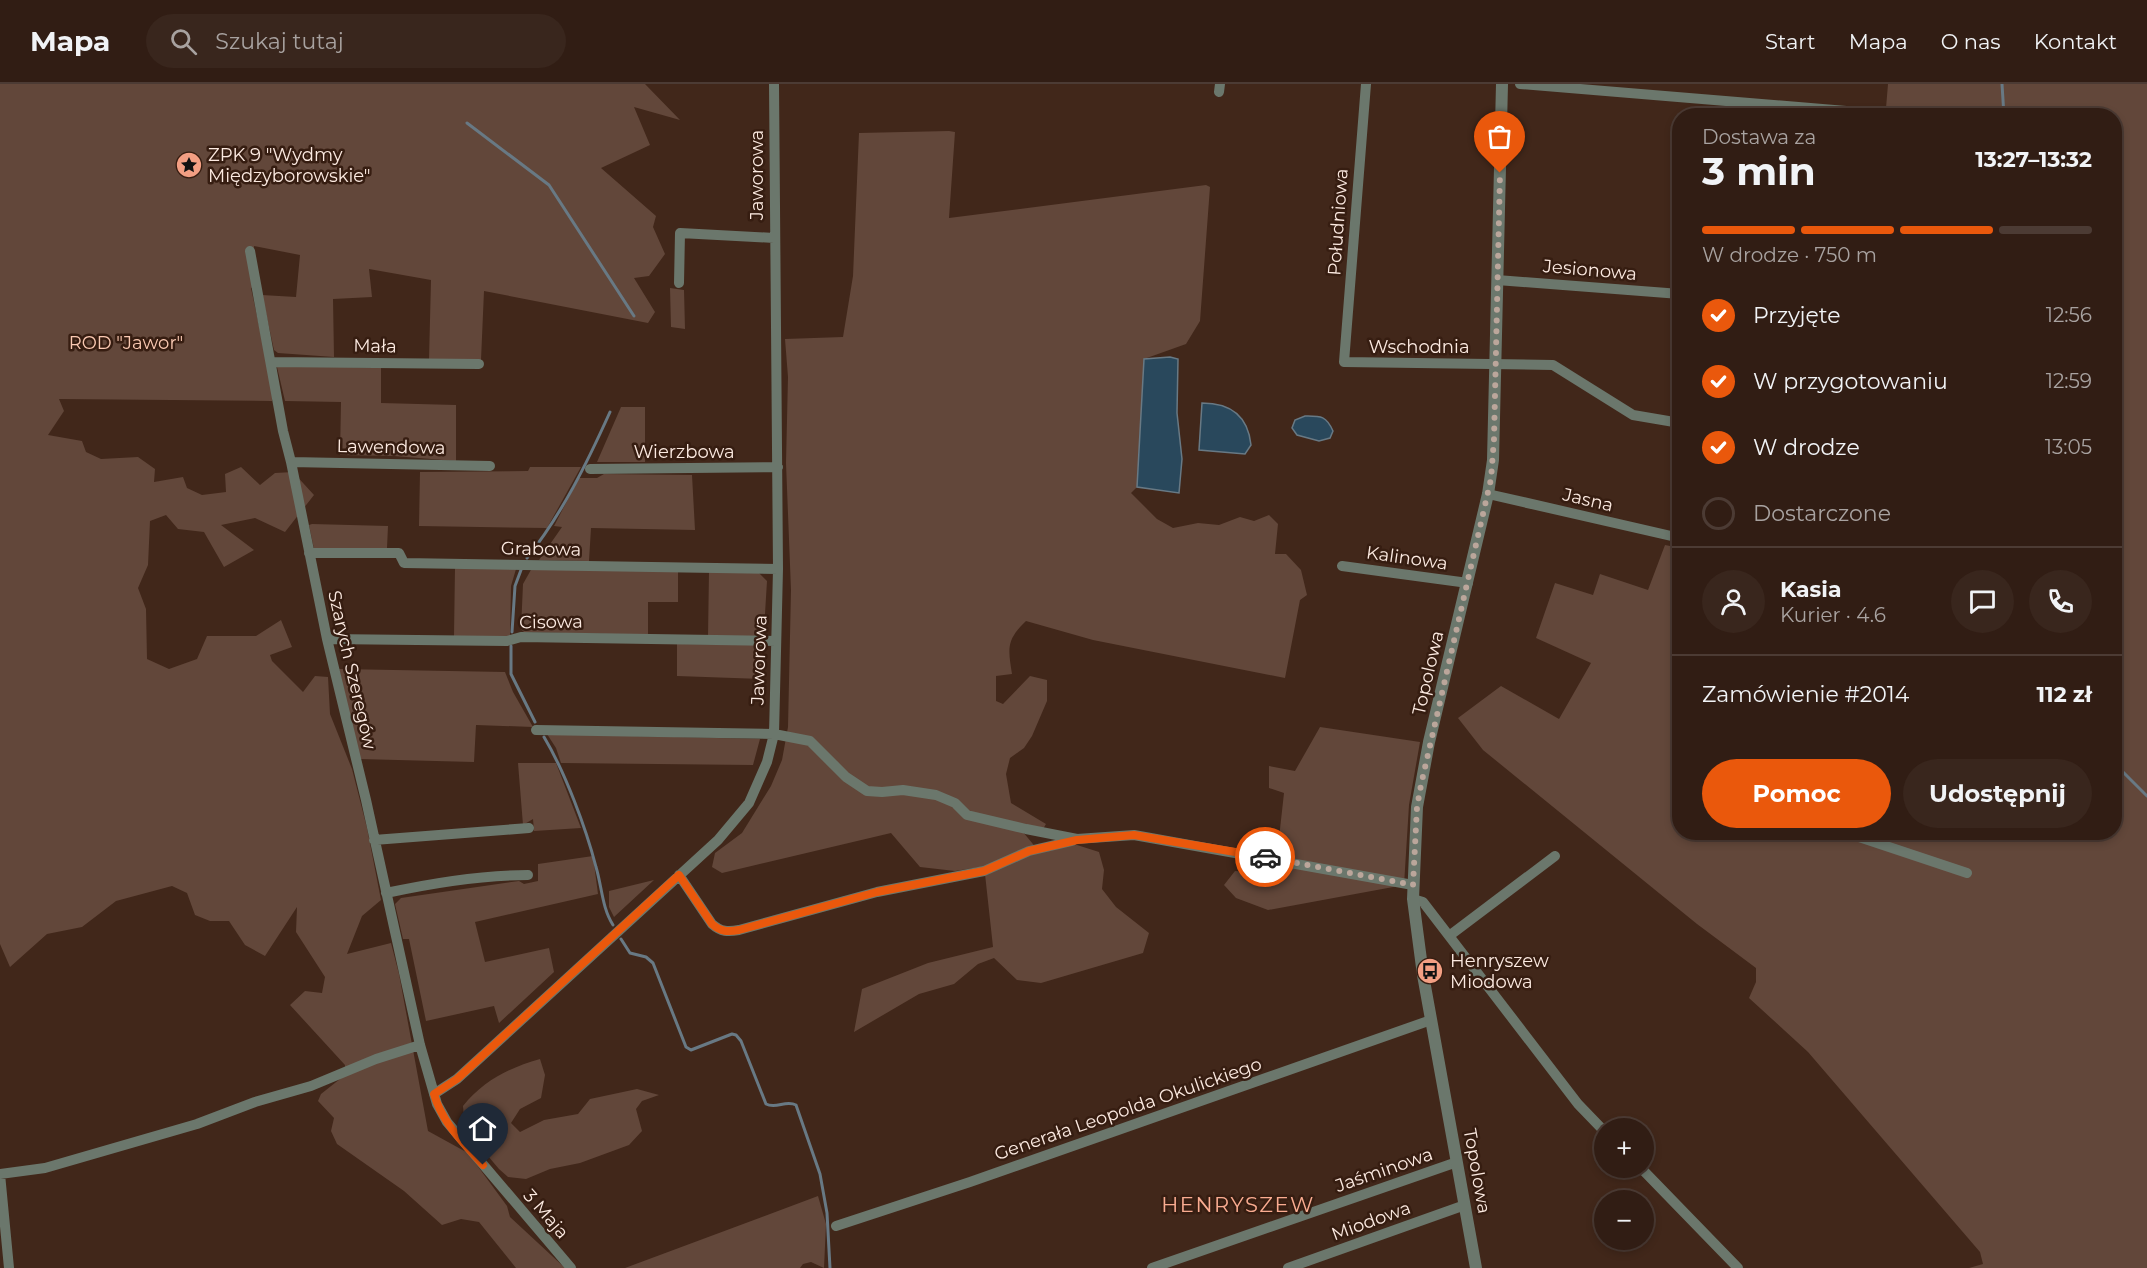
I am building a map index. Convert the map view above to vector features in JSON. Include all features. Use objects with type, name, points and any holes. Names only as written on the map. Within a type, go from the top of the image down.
[{"type":"street","name":"Jaworowa","points":[[434,1094],[457,1079],[718,840],[749,803],[767,762],[774,734],[778,569],[774,84]]},
{"type":"street","name":"Południowa","points":[[1344,362],[1366,84]]},
{"type":"street","name":"Topolowa","points":[[1476,1268],[1417,937],[1413,885],[1417,807],[1488,494],[1493,460],[1502,84]]},
{"type":"street","points":[[1520,84],[1810,108]]},
{"type":"street","points":[[679,283],[680,232],[774,238]]},
{"type":"street","name":"Szarych Szeregów","points":[[250,251],[283,431],[327,639],[375,840],[420,1045],[434,1094]]},
{"type":"street","name":"Jesionowa","points":[[1497,280],[1672,293]]},
{"type":"street","name":"Mała","points":[[271,362],[479,364]]},
{"type":"street","name":"Wschodnia","points":[[1344,362],[1553,365],[1633,415],[1672,422]]},
{"type":"street","name":"Lawendowa","points":[[291,462],[490,466]]},
{"type":"street","name":"Wierzbowa","points":[[590,469],[778,467]]},
{"type":"street","name":"Jasna","points":[[1488,494],[1672,536]]},
{"type":"street","name":"Grabowa","points":[[309,553],[399,553],[404,563],[778,569]]},
{"type":"street","name":"Kalinowa","points":[[1342,566],[1468,583]]},
{"type":"street","name":"Cisowa","points":[[327,639],[507,641],[521,637],[776,641]]},
{"type":"street","points":[[536,730],[774,734],[810,741],[846,777],[867,791],[903,790],[936,795],[955,803],[967,815],[1077,840]]},
{"type":"street","points":[[375,840],[529,828]]},
{"type":"street","points":[[679,875],[712,924],[718,930],[727,932],[877,892],[984,871],[1029,851],[1077,840],[1134,835],[1413,885]]},
{"type":"street","points":[[1866,840],[1966,873]]},
{"type":"street","points":[[1449,936],[1555,856]]},
{"type":"street","points":[[386,893],[420,886],[528,874]]},
{"type":"street","points":[[1413,899],[1423,902],[1578,1104],[1594,1120]]},
{"type":"street","name":"Generała Leopolda Okulickiego","points":[[836,1226],[981,1178],[1431,1020]]},
{"type":"street","points":[[9,1268],[0,1174],[45,1168],[197,1124],[255,1102],[311,1086],[376,1059],[420,1045]]},
{"type":"street","name":"3 Maja","points":[[434,1094],[447,1122],[571,1268]]},
{"type":"street","name":"Jaśminowa","points":[[1152,1268],[1457,1162]]},
{"type":"street","points":[[1651,1178],[1738,1268]]},
{"type":"street","name":"Miodowa","points":[[1288,1268],[1465,1205]]},
{"type":"green space","name":"ROD \"Jawor\"","points":[[0,84],[645,84],[680,120],[634,107],[650,145],[601,168],[656,216],[653,227],[665,254],[649,276],[634,278],[655,312],[648,323],[484,291],[481,360],[429,360],[431,280],[369,269],[372,297],[333,299],[334,357],[278,353],[274,350],[262,295],[296,297],[300,255],[254,246],[253,287],[251,288],[273,391],[272,401],[59,399],[64,411],[48,435],[82,441],[86,452],[101,459],[138,457],[155,469],[154,482],[183,477],[187,488],[202,495],[226,492],[225,474],[241,467],[260,485],[275,473],[293,472],[314,495],[285,532],[255,518],[221,525],[254,550],[224,567],[204,532],[178,529],[166,515],[150,521],[148,565],[138,588],[146,609],[147,659],[169,669],[197,659],[207,636],[256,636],[281,620],[292,647],[270,655],[272,661],[303,692],[315,676],[328,677],[330,714],[352,769],[367,828],[381,900],[362,916],[347,954],[391,943],[399,974],[428,1131],[468,1153],[507,1206],[510,1217],[565,1268],[516,1268],[479,1222],[461,1219],[442,1225],[404,1191],[337,1144],[331,1131],[334,1118],[318,1101],[321,1094],[345,1075],[345,1065],[290,1005],[305,991],[322,993],[325,977],[296,932],[297,907],[265,956],[245,945],[229,921],[210,921],[195,915],[187,893],[172,886],[116,901],[82,927],[47,934],[10,967],[0,944]]},
{"type":"green space","points":[[1888,84],[2147,84],[2147,1268],[1969,1268],[1983,1264],[1980,1252],[1808,1052],[1749,998],[1756,982],[1756,968],[1697,924],[1483,750],[1458,718],[1501,686],[1559,719],[1591,663],[1536,638],[1555,583],[1593,595],[1600,574],[1648,590],[1665,545],[1672,546],[1672,840],[2122,840],[2122,108],[1886,108]]},
{"type":"green space","points":[[955,132],[949,218],[1206,185],[1210,187],[1200,321],[1186,344],[1144,359],[1137,487],[1131,493],[1157,519],[1173,528],[1198,523],[1219,525],[1240,517],[1254,521],[1269,515],[1278,524],[1275,554],[1286,554],[1301,570],[1307,595],[1300,600],[1285,678],[1093,640],[1026,621],[1015,634],[1010,645],[1012,674],[996,676],[996,701],[1003,704],[1030,676],[1047,680],[1047,701],[1032,736],[1024,748],[1010,758],[1006,774],[1011,803],[1046,824],[1043,829],[1023,832],[1037,849],[1077,845],[1099,852],[1104,870],[1102,889],[1116,907],[1149,933],[1143,953],[1041,983],[1017,980],[994,958],[978,964],[954,984],[919,994],[854,1032],[862,989],[928,963],[993,947],[985,874],[999,864],[955,871],[920,867],[891,833],[722,873],[712,867],[715,853],[742,833],[771,786],[782,760],[788,727],[791,590],[786,463],[788,377],[785,339],[843,337],[853,276],[859,133]]},
{"type":"green space","points":[[670,288],[684,290],[685,329],[671,327]]},
{"type":"green space","points":[[280,365],[381,368],[381,403],[456,405],[456,461],[340,455],[341,402],[285,401],[277,367]]},
{"type":"green space","points":[[621,407],[645,407],[645,462],[597,462]]},
{"type":"green space","points":[[530,467],[581,467],[547,528],[419,526],[420,472],[528,471]]},
{"type":"green space","points":[[604,474],[692,475],[695,530],[591,528],[589,561],[539,560],[562,527],[554,526],[579,478],[597,478]]},
{"type":"green space","points":[[309,525],[388,526],[387,548],[314,549]]},
{"type":"green space","points":[[455,567],[516,569],[511,586],[510,637],[454,636]]},
{"type":"green space","points":[[532,568],[678,571],[678,602],[648,602],[648,635],[524,632],[521,629],[523,584]]},
{"type":"green space","points":[[709,571],[759,573],[767,581],[764,630],[757,636],[708,637]]},
{"type":"green space","points":[[677,644],[755,645],[762,653],[762,679],[677,676]]},
{"type":"green space","points":[[339,669],[505,672],[513,692],[533,727],[476,725],[474,762],[359,759]]},
{"type":"green space","points":[[1320,727],[1420,742],[1409,805],[1404,885],[1268,910],[1236,898],[1224,885],[1235,871],[1275,874],[1284,793],[1269,788],[1269,766],[1295,771]]},
{"type":"green space","points":[[547,734],[760,739],[753,765],[561,763],[556,748]]},
{"type":"green space","points":[[518,763],[556,763],[581,828],[534,831],[533,819],[523,825]]},
{"type":"green space","points":[[593,856],[598,894],[475,922],[485,962],[549,948],[554,972],[499,1023],[494,1006],[426,1021],[409,939],[403,939],[395,904],[401,898],[519,881],[524,884],[538,881],[538,864]]},
{"type":"green space","points":[[654,880],[614,917],[609,907],[609,891]]},
{"type":"green space","points":[[540,1059],[545,1075],[541,1098],[520,1109],[511,1123],[520,1132],[544,1120],[578,1114],[590,1099],[637,1089],[659,1095],[642,1101],[636,1109],[642,1131],[629,1145],[580,1163],[550,1169],[526,1179],[508,1177],[465,1129],[463,1106],[488,1082],[518,1066]]},
{"type":"green space","points":[[818,1196],[826,1224],[824,1268],[811,1262],[803,1264],[800,1268],[625,1268]]},
{"type":"water","points":[[1170,357],[1178,359],[1177,413],[1182,459],[1179,493],[1137,487],[1144,359]]},
{"type":"water","points":[[1202,403],[1221,405],[1242,419],[1251,445],[1245,454],[1199,450]]},
{"type":"water","points":[[1305,416],[1325,419],[1333,431],[1330,438],[1319,441],[1297,435],[1292,428],[1295,420]]},
{"type":"waterway","points":[[2002,84],[2004,108]]},
{"type":"waterway","points":[[467,123],[549,185],[634,316]]},
{"type":"waterway","points":[[527,558],[552,524],[573,488],[610,412]]},
{"type":"waterway","points":[[512,632],[515,586],[521,570]]},
{"type":"waterway","points":[[511,646],[511,674],[535,722]]},
{"type":"waterway","points":[[544,737],[560,767],[581,818],[596,867],[604,904],[613,925]]},
{"type":"waterway","points":[[2122,771],[2147,796]]},
{"type":"waterway","points":[[621,939],[630,953],[646,957],[653,963],[686,1047],[691,1050],[732,1034],[736,1035],[741,1041],[766,1104],[796,1105],[820,1174],[827,1213],[830,1268]]},
{"type":"way so far","points":[[1265,857],[1413,885],[1417,807],[1421,785],[1491,479],[1494,439],[1500,173]]},
{"type":"place","name":"ZPK 9 \"Wydmy Międzyborowskie\"","points":[[189,165]]},
{"type":"place","name":"Henryszew Miodowa","points":[[1430,971]]},
{"type":"district","name":"HENRYSZEW","points":[[1238,1204]]},
{"type":"route","points":[[483,1165],[447,1122],[434,1094],[457,1079],[679,875],[712,924],[718,930],[727,932],[877,892],[984,871],[1029,851],[1077,840],[1134,835],[1265,857]]}]
